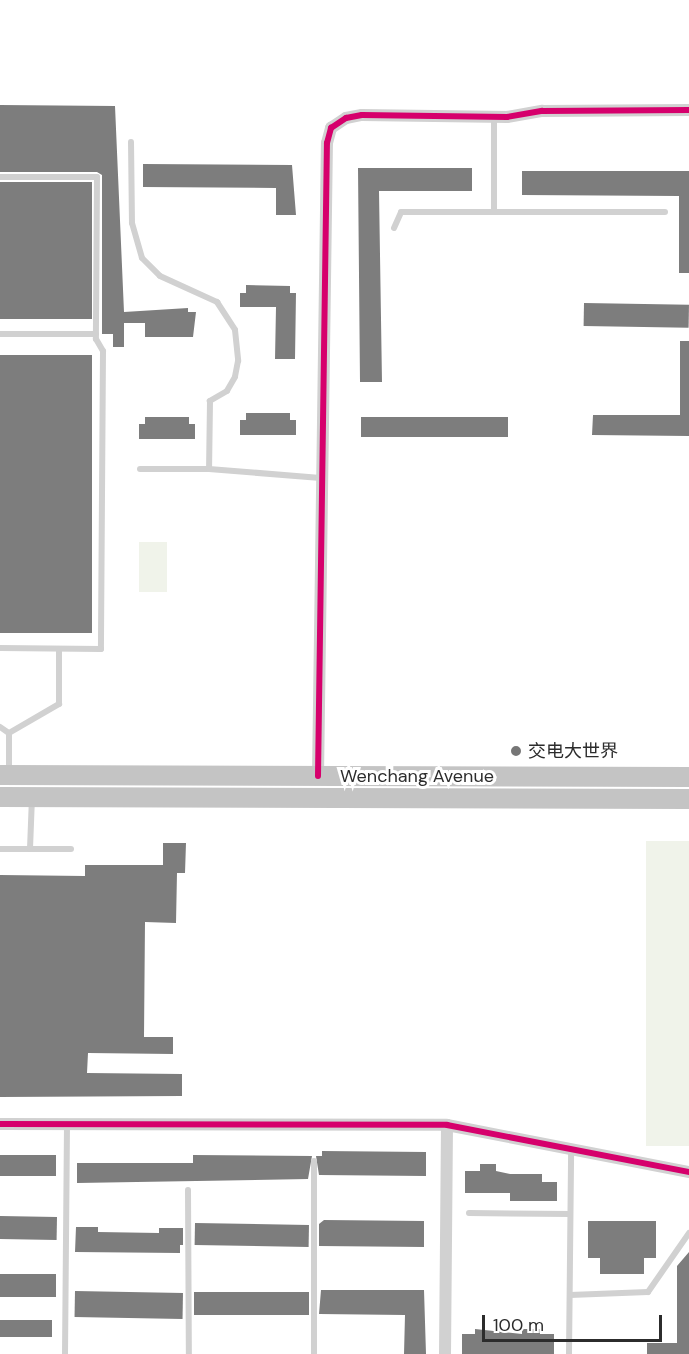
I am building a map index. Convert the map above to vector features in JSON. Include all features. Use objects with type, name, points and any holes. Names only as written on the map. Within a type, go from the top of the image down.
[{"type":"main road","name":"Wenchang Avenue","points":[[4,776],[689,777]]},
{"type":"main road","name":"Wenchang Avenue","points":[[0,797],[689,799]]},
{"type":"street","points":[[318,776],[327,143],[331,128],[346,118],[362,115],[494,117],[542,111],[689,110]]},
{"type":"street","points":[[0,1124],[447,1125],[689,1172]]},
{"type":"street","points":[[446,1354],[447,1125]]},
{"type":"lane","points":[[494,117],[494,212]]},
{"type":"lane","points":[[131,142],[132,223],[141,258],[160,276],[217,302],[235,330],[238,361],[235,377],[227,391],[210,401],[209,469]]},
{"type":"lane","points":[[0,177],[97,177],[96,334],[103,351],[101,649],[0,648]]},
{"type":"lane","points":[[393,228],[401,212],[665,212]]},
{"type":"lane","points":[[0,334],[96,334]]},
{"type":"lane","points":[[140,470],[209,469],[321,478]]},
{"type":"lane","points":[[9,733],[59,704],[59,649]]},
{"type":"lane","points":[[0,727],[9,733]]},
{"type":"lane","points":[[4,776],[9,733]]},
{"type":"lane","points":[[30,849],[32,797]]},
{"type":"lane","points":[[0,849],[71,849]]},
{"type":"lane","points":[[65,1354],[67,1124]]},
{"type":"lane","points":[[569,1354],[571,1148]]},
{"type":"lane","points":[[314,1161],[314,1354]]},
{"type":"lane","points":[[188,1190],[189,1354]]},
{"type":"lane","points":[[469,1213],[570,1214]]},
{"type":"lane","points":[[570,1296],[648,1292],[689,1233]]},
{"type":"shaded area","points":[[139,542],[167,542],[167,592],[139,592]]},
{"type":"shaded area","points":[[646,841],[689,841],[689,1146],[646,1146]]},
{"type":"building","points":[[0,105],[115,106],[124,312],[188,308],[188,312],[196,312],[193,337],[145,337],[145,323],[124,323],[124,347],[113,347],[113,334],[102,334],[102,175],[97,172],[0,172]]},
{"type":"building","points":[[143,164],[292,165],[296,215],[276,215],[276,188],[143,187]]},
{"type":"building","points":[[358,168],[472,168],[472,191],[379,191],[382,382],[360,382]]},
{"type":"building","points":[[522,171],[689,171],[689,273],[679,273],[679,196],[522,195]]},
{"type":"building","points":[[0,182],[92,182],[92,319],[0,319]]},
{"type":"building","points":[[246,285],[290,286],[290,293],[296,293],[295,359],[275,359],[276,307],[240,307],[240,293],[246,293]]},
{"type":"building","points":[[584,303],[689,305],[689,328],[584,326]]},
{"type":"building","points":[[680,341],[689,341],[689,436],[592,435],[593,415],[680,415]]},
{"type":"building","points":[[0,355],[92,355],[92,633],[0,633]]},
{"type":"building","points":[[246,413],[290,413],[290,420],[296,420],[296,435],[240,435],[240,420],[246,420]]},
{"type":"building","points":[[145,417],[189,417],[189,424],[195,424],[195,439],[139,439],[139,424],[145,424]]},
{"type":"building","points":[[361,417],[508,417],[508,437],[361,437]]},
{"type":"building","points":[[163,843],[186,843],[185,873],[177,873],[176,923],[145,922],[144,1037],[173,1037],[173,1054],[88,1053],[87,1073],[182,1074],[182,1096],[0,1097],[0,875],[85,876],[85,865],[163,865]]},
{"type":"building","points":[[322,1151],[426,1152],[426,1176],[319,1175],[316,1156],[322,1156]]},
{"type":"building","points":[[0,1155],[56,1155],[56,1176],[0,1176]]},
{"type":"building","points":[[193,1155],[312,1156],[308,1179],[77,1183],[77,1163],[193,1163]]},
{"type":"building","points":[[480,1164],[496,1164],[496,1171],[510,1174],[542,1174],[542,1182],[557,1182],[557,1201],[510,1201],[510,1193],[465,1193],[465,1171],[480,1171]]},
{"type":"building","points":[[0,1216],[57,1217],[57,1240],[0,1239]]},
{"type":"building","points":[[324,1220],[424,1221],[424,1247],[319,1246],[319,1224]]},
{"type":"building","points":[[588,1221],[656,1221],[656,1258],[644,1258],[644,1274],[600,1274],[600,1258],[588,1258]]},
{"type":"building","points":[[195,1223],[309,1225],[309,1247],[195,1245]]},
{"type":"building","points":[[76,1227],[98,1227],[98,1232],[159,1233],[159,1228],[183,1228],[183,1245],[180,1245],[180,1253],[75,1252]]},
{"type":"building","points":[[689,1252],[689,1354],[647,1354],[647,1343],[677,1343],[677,1266]]},
{"type":"building","points":[[0,1274],[56,1274],[56,1297],[0,1297]]},
{"type":"building","points":[[321,1290],[424,1290],[426,1354],[404,1354],[405,1315],[319,1314]]},
{"type":"building","points":[[75,1291],[183,1293],[183,1319],[75,1317]]},
{"type":"building","points":[[194,1292],[309,1292],[309,1315],[194,1315]]},
{"type":"building","points":[[0,1320],[52,1320],[52,1337],[0,1337]]},
{"type":"building","points":[[475,1329],[522,1334],[522,1329],[540,1329],[540,1334],[554,1334],[554,1354],[462,1354],[462,1334],[475,1334]]},
{"type":"cycle path","points":[[318,776],[327,143],[331,128],[346,118],[362,115],[507,117],[542,111],[689,110]]},
{"type":"cycle path","points":[[0,1124],[447,1125],[689,1172]]},
{"type":"place","name":"交电大世界","points":[[516,751]]}]
